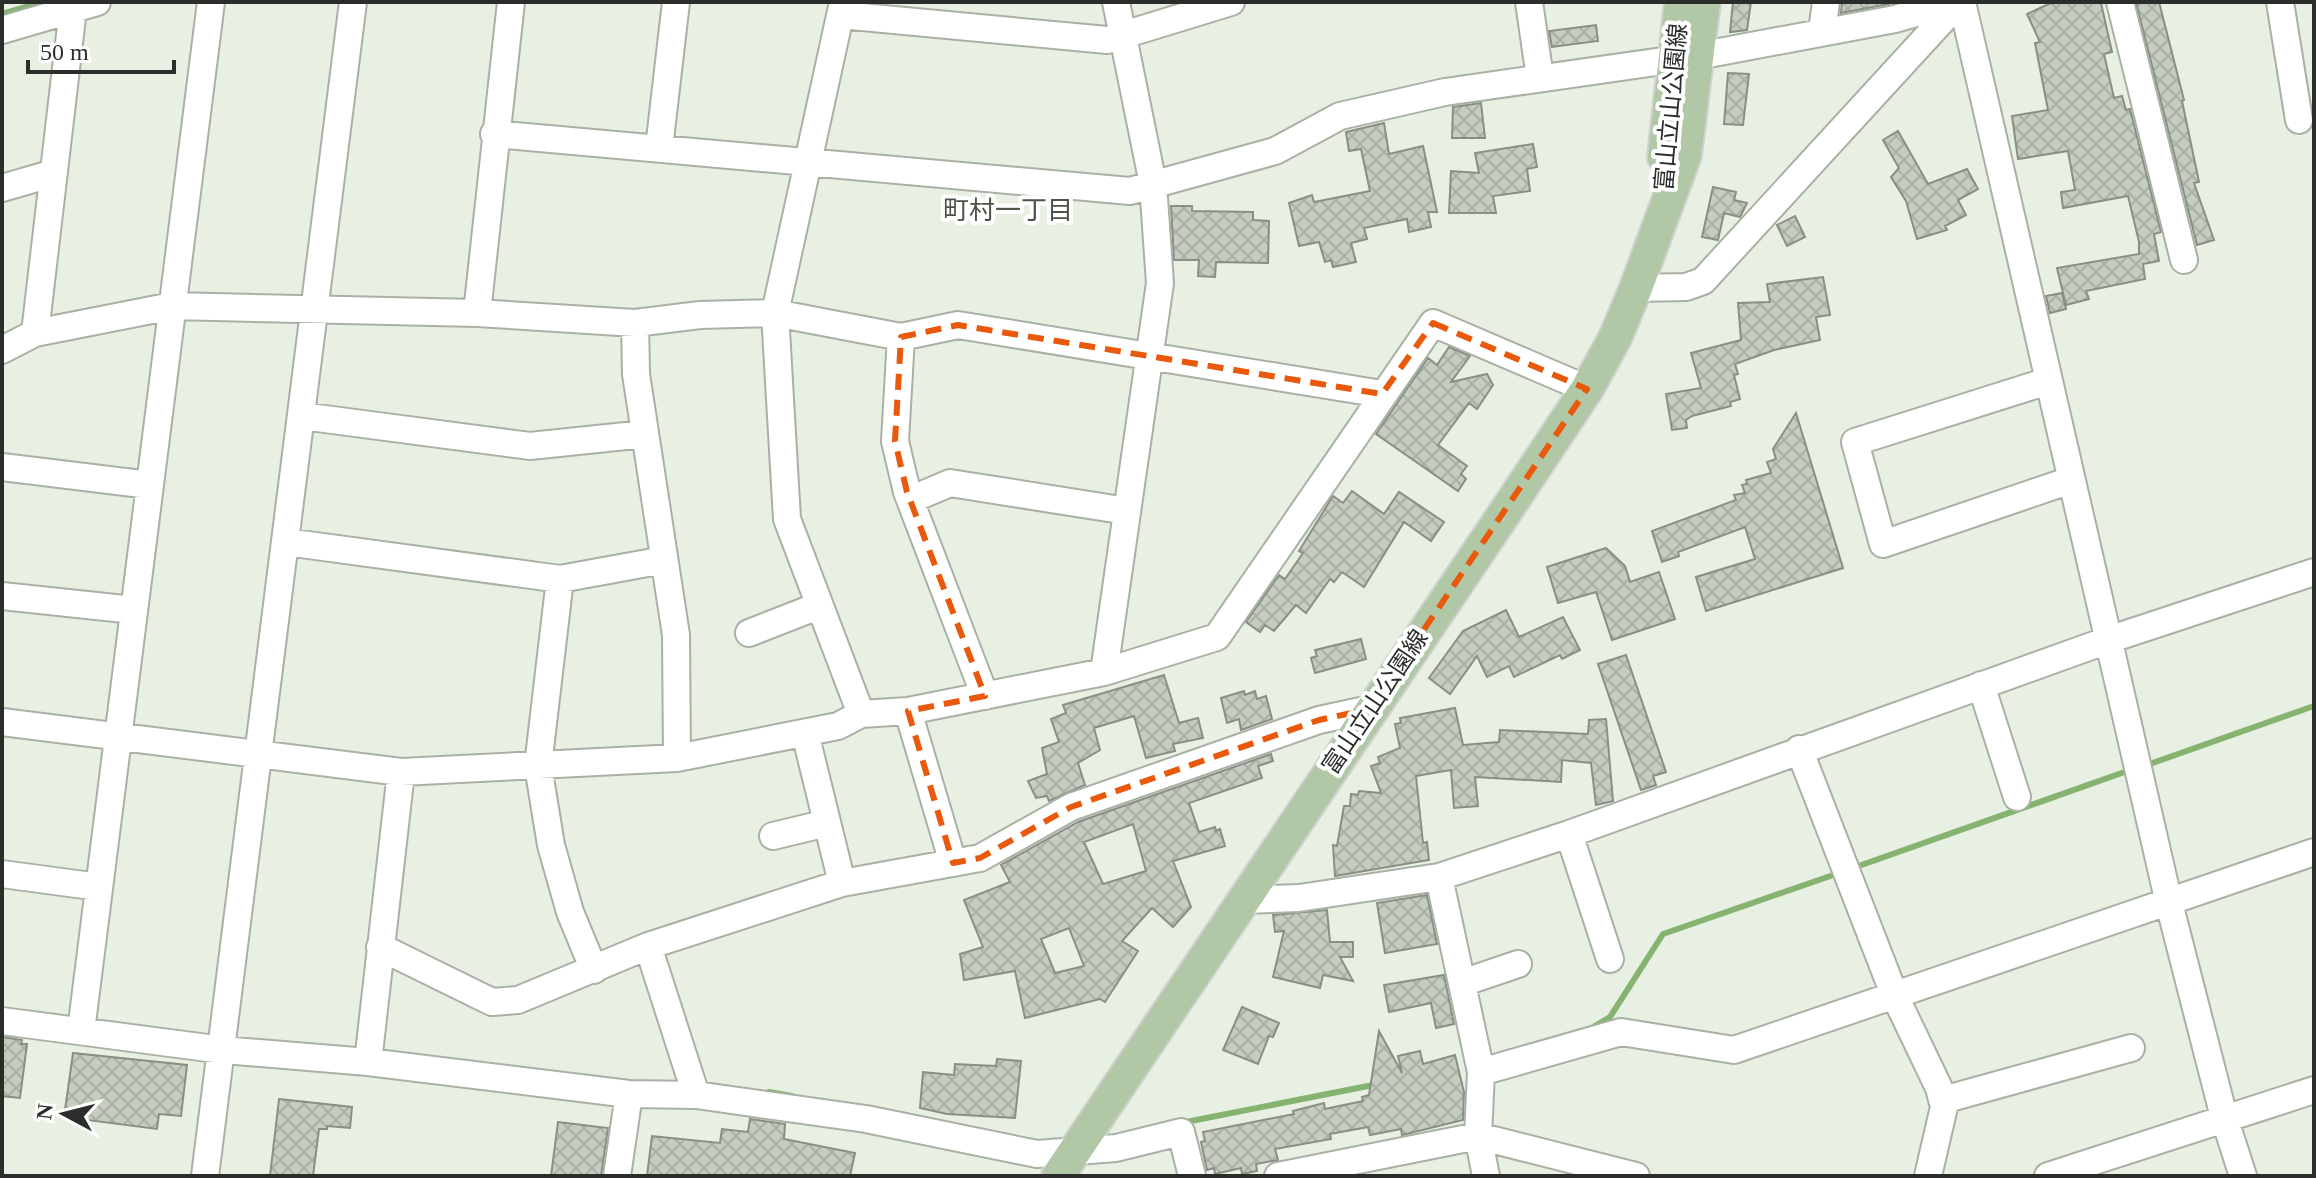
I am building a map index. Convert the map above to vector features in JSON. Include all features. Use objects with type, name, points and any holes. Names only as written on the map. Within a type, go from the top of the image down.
[{"type":"main road","name":"富山立山公園線","points":[[1681,2],[1687,58]]},
{"type":"main road","name":"富山立山公園線","points":[[1065,1164],[1587,389],[1615,338],[1636,288],[1661,212],[1687,58],[1704,2]]},
{"type":"street","points":[[81,1031],[211,2]]},
{"type":"street","points":[[205,1176],[353,2]]},
{"type":"street","points":[[477,313],[494,134],[511,2]]},
{"type":"street","points":[[659,148],[676,2]]},
{"type":"street","points":[[1104,672],[1160,283],[1153,184],[1116,2]]},
{"type":"street","points":[[861,714],[787,519],[775,313],[842,9],[1107,40],[1231,2]]},
{"type":"street","points":[[1529,2],[1540,78]]},
{"type":"street","points":[[1822,31],[1826,2]]},
{"type":"street","points":[[494,134],[1130,191],[1275,151],[1340,116],[1445,92],[1687,58],[1895,19],[1958,2]]},
{"type":"street","points":[[1636,288],[1686,287],[1703,281],[1958,2]]},
{"type":"street","points":[[1958,2],[2169,903],[2224,1117],[2243,1176]]},
{"type":"street","points":[[2120,2],[2184,260]]},
{"type":"street","points":[[2280,2],[2299,120]]},
{"type":"street","points":[[2,30],[85,5],[54,173],[35,333]]},
{"type":"street","points":[[2,188],[54,173]]},
{"type":"street","points":[[2,350],[35,333],[172,306],[477,313],[635,323],[700,315],[775,313],[901,337],[958,325],[1382,394]]},
{"type":"street","points":[[635,323],[636,374],[676,635],[677,758]]},
{"type":"street","points":[[2,722],[401,772],[538,766],[677,758],[838,726],[861,714],[908,711],[1104,672],[1217,637],[1433,323],[1587,389]]},
{"type":"street","points":[[901,337],[895,441],[910,500],[985,696]]},
{"type":"street","points":[[2048,381],[1855,442],[1883,544],[2071,480]]},
{"type":"street","points":[[302,416],[530,446],[645,434]]},
{"type":"street","points":[[2,467],[150,485]]},
{"type":"street","points":[[910,500],[950,483],[1127,511]]},
{"type":"street","points":[[286,542],[560,579],[664,560]]},
{"type":"street","points":[[1243,900],[1299,898],[1439,877],[1569,834],[2108,640],[2314,572]]},
{"type":"street","points":[[560,579],[538,766],[551,845],[570,912],[594,970]]},
{"type":"street","points":[[2,596],[134,610]]},
{"type":"street","points":[[749,633],[818,606]]},
{"type":"street","points":[[1981,685],[2017,797]]},
{"type":"street","points":[[380,947],[492,1002],[518,1000],[648,946],[842,883],[980,858],[1071,807],[1319,720],[1370,709]]},
{"type":"street","points":[[908,711],[953,863]]},
{"type":"street","points":[[805,733],[842,883]]},
{"type":"street","points":[[1799,749],[1894,994],[1943,1100],[1928,1176]]},
{"type":"street","points":[[368,1062],[401,772]]},
{"type":"street","points":[[773,836],[827,823]]},
{"type":"street","points":[[1569,834],[1610,959]]},
{"type":"street","points":[[1481,1072],[1621,1032],[1734,1050],[2314,852]]},
{"type":"street","points":[[2,874],[99,887]]},
{"type":"street","points":[[1439,877],[1481,1072],[1478,1136],[1486,1176]]},
{"type":"street","points":[[648,946],[696,1095]]},
{"type":"street","points":[[1462,983],[1518,964]]},
{"type":"street","points":[[2,1021],[223,1050],[368,1062],[629,1094],[696,1095],[866,1119],[1037,1154],[1065,1164],[1181,1132],[1192,1176]]},
{"type":"street","points":[[1943,1100],[2131,1048]]},
{"type":"street","points":[[2048,1176],[2314,1090]]},
{"type":"street","points":[[617,1176],[629,1094]]},
{"type":"street","points":[[1278,1176],[1478,1136],[1636,1176]]},
{"type":"highlighted area","points":[[1433,323],[1587,389],[1370,709],[1319,720],[1071,807],[980,858],[953,863],[908,711],[985,696],[907,492],[895,441],[901,337],[958,325],[1382,394]]},
{"type":"building","points":[[1733,2],[1751,2],[1747,30],[1730,32]]},
{"type":"building","points":[[1842,2],[1889,2],[1889,4],[1841,13]]},
{"type":"building","points":[[2053,2],[2101,3],[2112,52],[2104,54],[2114,98],[2122,96],[2126,110],[2130,109],[2161,232],[2154,234],[2159,261],[2143,264],[2145,279],[2086,291],[2089,299],[2066,305],[2057,268],[2139,254],[2139,242],[2128,196],[2063,208],[2061,192],[2075,190],[2068,151],[2018,159],[2012,116],[2048,110],[2035,43],[2040,42],[2027,14]]},
{"type":"building","points":[[2136,2],[2159,2],[2184,100],[2199,182],[2194,183],[2214,240],[2197,245]]},
{"type":"building","points":[[1596,25],[1598,41],[1552,47],[1549,31]]},
{"type":"building","points":[[1728,73],[1749,74],[1743,125],[1724,124]]},
{"type":"building","points":[[1481,103],[1485,138],[1452,138],[1453,107]]},
{"type":"building","points":[[1384,123],[1389,154],[1423,146],[1437,212],[1428,212],[1431,227],[1409,232],[1407,219],[1364,228],[1367,239],[1351,243],[1356,262],[1333,267],[1331,260],[1325,262],[1319,242],[1299,246],[1289,203],[1312,195],[1314,202],[1370,191],[1361,149],[1349,151],[1346,132]]},
{"type":"building","points":[[1898,131],[1928,184],[1967,169],[1978,189],[1958,200],[1966,215],[1945,226],[1947,230],[1917,239],[1906,201],[1891,177],[1899,168],[1883,140]]},
{"type":"building","points":[[1533,144],[1537,167],[1527,169],[1530,191],[1493,196],[1496,213],[1449,213],[1451,171],[1479,173],[1475,153]]},
{"type":"building","points":[[1713,187],[1736,192],[1734,200],[1747,203],[1740,217],[1724,213],[1718,240],[1702,237]]},
{"type":"building","points":[[1171,206],[1192,206],[1192,211],[1253,212],[1253,220],[1269,221],[1268,263],[1216,262],[1215,277],[1198,276],[1199,260],[1174,260]]},
{"type":"building","points":[[1795,216],[1805,237],[1787,246],[1777,225]]},
{"type":"building","points":[[1823,277],[1830,315],[1816,317],[1820,340],[1774,350],[1735,364],[1738,374],[1734,375],[1740,399],[1730,402],[1731,406],[1692,416],[1686,420],[1687,428],[1672,430],[1666,394],[1701,388],[1691,353],[1741,340],[1738,303],[1770,302],[1767,284]]},
{"type":"building","points":[[2062,293],[2066,309],[2050,313],[2046,296]]},
{"type":"building","points":[[1449,347],[1470,356],[1451,382],[1487,374],[1493,385],[1477,409],[1469,403],[1438,445],[1467,466],[1461,474],[1466,479],[1458,491],[1376,434],[1428,358],[1437,365]]},
{"type":"building","points":[[1796,413],[1843,568],[1706,611],[1696,577],[1755,559],[1745,527],[1678,552],[1679,556],[1662,562],[1652,531],[1736,500],[1734,495],[1745,493],[1742,485],[1747,484],[1746,480],[1771,473],[1767,462],[1776,459],[1773,449]]},
{"type":"building","points":[[1352,491],[1384,514],[1399,492],[1444,522],[1431,541],[1404,522],[1364,587],[1342,572],[1334,582],[1330,579],[1306,613],[1296,605],[1274,631],[1265,625],[1260,632],[1246,622],[1279,575],[1285,579],[1303,553],[1299,551],[1333,496],[1343,503]]},
{"type":"building","points":[[1606,548],[1625,566],[1630,582],[1659,572],[1675,619],[1612,640],[1596,592],[1558,603],[1547,567]]},
{"type":"building","points":[[1506,610],[1519,637],[1563,617],[1580,650],[1562,659],[1560,655],[1514,677],[1509,666],[1487,677],[1477,656],[1450,694],[1429,678],[1463,631]]},
{"type":"building","points":[[1361,639],[1366,659],[1315,673],[1311,658],[1317,656],[1315,650]]},
{"type":"building","points":[[1626,655],[1666,772],[1653,776],[1656,785],[1641,790],[1598,664]]},
{"type":"building","points":[[1164,675],[1179,723],[1198,718],[1203,738],[1173,744],[1175,751],[1146,758],[1134,716],[1094,728],[1100,750],[1078,763],[1085,785],[1049,801],[1047,796],[1036,798],[1028,781],[1047,774],[1042,748],[1059,742],[1051,719],[1066,713],[1063,705]]},
{"type":"building","points":[[1244,691],[1245,695],[1255,691],[1257,699],[1266,696],[1272,719],[1241,730],[1239,719],[1227,723],[1221,698]]},
{"type":"building","points":[[1455,708],[1463,745],[1499,742],[1500,730],[1588,734],[1589,720],[1606,719],[1613,801],[1596,805],[1591,763],[1562,760],[1561,782],[1475,777],[1478,806],[1454,808],[1451,770],[1416,776],[1423,843],[1427,842],[1429,860],[1335,876],[1333,845],[1337,846],[1344,806],[1350,806],[1351,794],[1358,795],[1359,791],[1381,793],[1371,766],[1380,763],[1378,757],[1400,748],[1395,724],[1401,723],[1400,718]]},
{"type":"building","points":[[1271,754],[1273,761],[1258,766],[1262,778],[1189,803],[1199,832],[1215,827],[1216,831],[1220,829],[1225,846],[1173,861],[1191,907],[1173,927],[1152,908],[1122,941],[1138,951],[1105,1002],[1100,999],[1025,1018],[1015,971],[964,980],[960,954],[983,947],[964,900],[1010,882],[1001,865],[1078,822]],"holes":[[[1133,824],[1146,871],[1103,884],[1084,842]],[[1069,928],[1084,966],[1055,973],[1041,939]]]},
{"type":"building","points":[[1427,895],[1437,944],[1385,953],[1377,903]]},
{"type":"building","points":[[1327,910],[1330,942],[1353,942],[1353,957],[1340,957],[1353,981],[1323,975],[1320,988],[1273,977],[1284,931],[1275,932],[1273,915]]},
{"type":"building","points":[[1444,975],[1454,1024],[1436,1028],[1431,1003],[1389,1012],[1384,985]]},
{"type":"building","points":[[1242,1007],[1279,1023],[1273,1037],[1269,1036],[1258,1064],[1223,1050]]},
{"type":"building","points":[[1379,1031],[1402,1073],[1398,1056],[1420,1051],[1423,1064],[1455,1055],[1464,1092],[1463,1120],[1402,1135],[1401,1129],[1370,1135],[1368,1127],[1330,1134],[1331,1139],[1275,1149],[1278,1160],[1256,1164],[1257,1171],[1242,1174],[1241,1168],[1215,1174],[1214,1168],[1207,1170],[1201,1142],[1205,1141],[1203,1132],[1294,1114],[1293,1111],[1324,1103],[1325,1109],[1363,1101],[1362,1097],[1369,1095]]},
{"type":"building","points":[[2,1037],[22,1040],[21,1044],[27,1044],[20,1098],[2,1096]]},
{"type":"building","points":[[73,1053],[187,1065],[181,1116],[159,1114],[157,1129],[64,1117]]},
{"type":"building","points":[[997,1059],[1021,1061],[1015,1118],[947,1114],[920,1108],[923,1072],[954,1075],[955,1064],[996,1066]]},
{"type":"building","points":[[279,1099],[352,1107],[350,1128],[327,1126],[327,1129],[319,1129],[313,1176],[270,1176]]},
{"type":"building","points":[[750,1119],[785,1124],[784,1139],[855,1153],[850,1176],[647,1176],[652,1136],[720,1143],[722,1129],[748,1132]]},
{"type":"building","points":[[558,1122],[608,1128],[601,1176],[551,1176]]},
{"type":"waterway","points":[[2,14],[43,2]]},
{"type":"waterway","points":[[2144,766],[2314,706]]},
{"type":"waterway","points":[[1853,868],[2133,769]]},
{"type":"waterway","points":[[1590,1029],[1610,1017],[1663,934],[1839,873]]},
{"type":"waterway","points":[[1181,1123],[1378,1084]]},
{"type":"waterway","points":[[768,1097],[769,1092],[792,1096]]},
{"type":"district","name":"町村一丁目","points":[[1008,210]]}]
